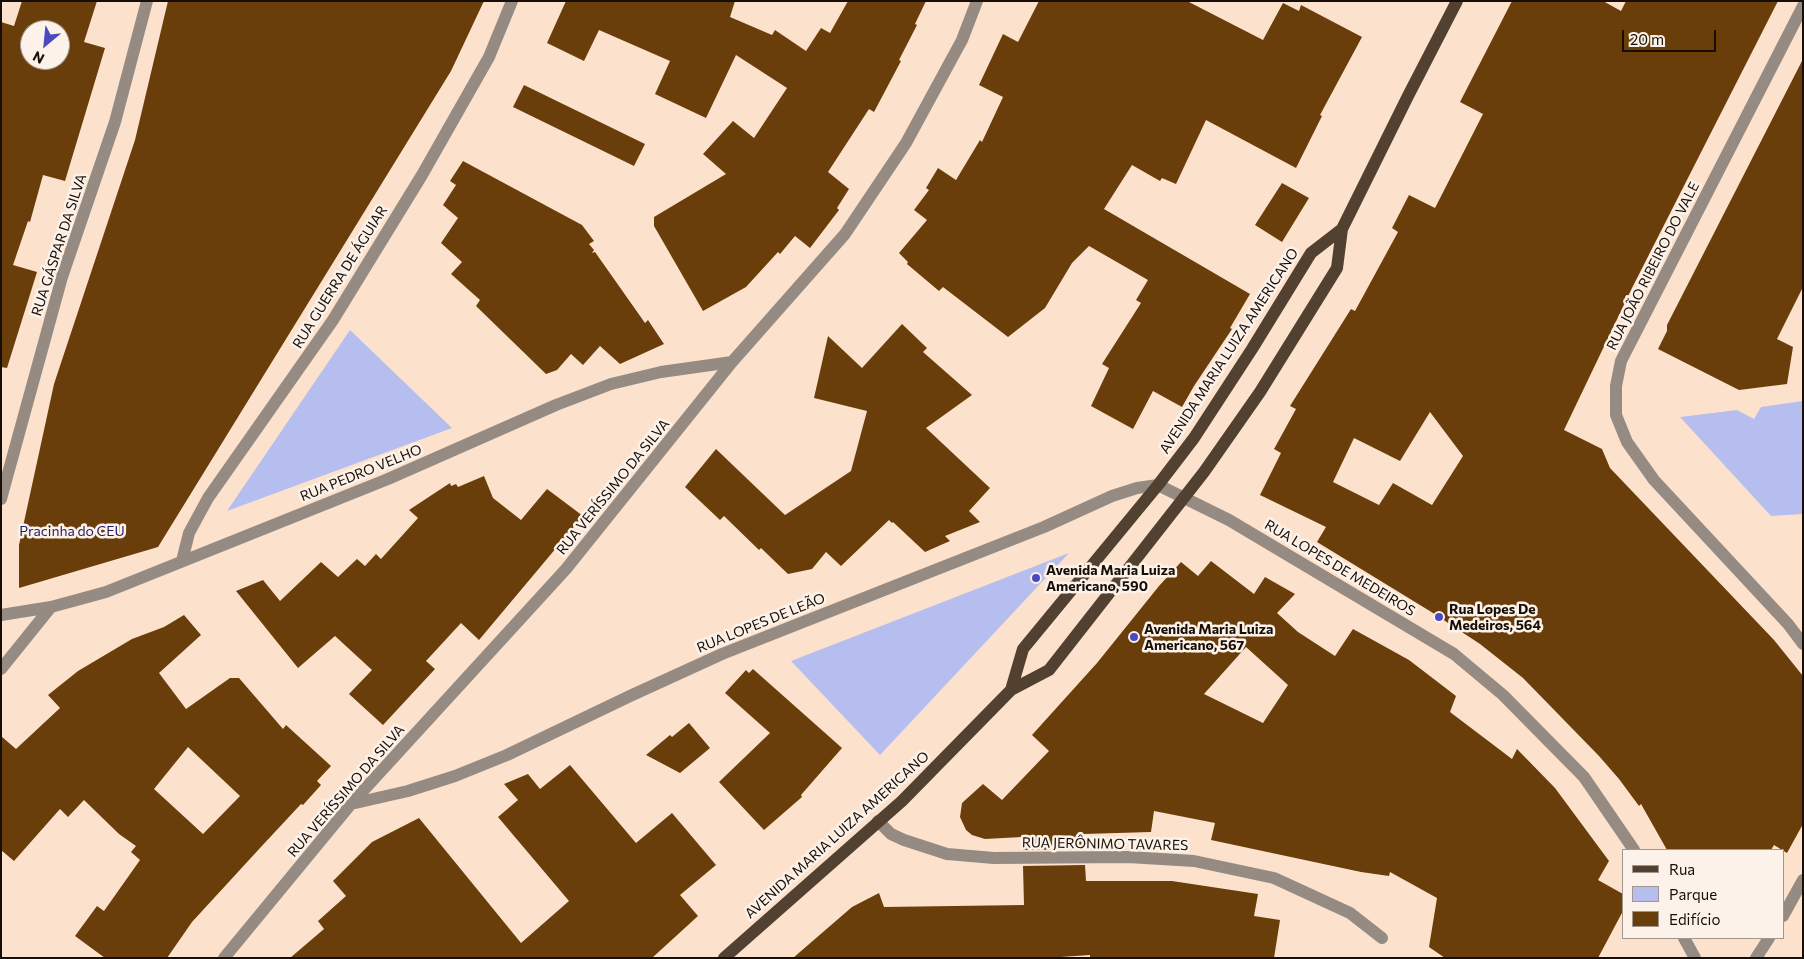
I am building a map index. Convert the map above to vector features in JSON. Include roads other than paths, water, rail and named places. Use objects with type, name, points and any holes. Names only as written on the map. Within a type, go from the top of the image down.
[{"type":"main road","name":"AVENIDA MARIA LUIZA AMERICANO","points":[[724,958],[902,801],[1012,690],[1049,670],[1204,472],[1260,392],[1336,268],[1342,229],[1457,1]]},
{"type":"main road","name":"AVENIDA MARIA LUIZA AMERICANO","points":[[1012,690],[1023,649],[1158,485],[1204,422],[1252,349],[1310,253],[1342,229]]},
{"type":"street","name":"RUA GÁSPAR DA SILVA","points":[[1,499],[62,277],[115,122],[147,1]]},
{"type":"street","name":"RUA GUERRA DE ÁGUIAR","points":[[182,561],[189,533],[208,498],[333,320],[422,175],[489,57],[512,1]]},
{"type":"street","name":"RUA VERÍSSIMO DA SILVA","points":[[224,958],[351,804],[566,569],[732,362],[846,234],[906,143],[962,40],[977,1]]},
{"type":"street","name":"RUA JOÃO RIBEIRO DO VALE","points":[[1803,6],[1621,361],[1616,386],[1616,415],[1626,442],[1654,480],[1788,624],[1803,644]]},
{"type":"street","name":"RUA PEDRO VELHO","points":[[1,615],[50,607],[106,592],[388,480],[556,405],[611,384],[661,372],[732,362]]},
{"type":"street","points":[[1158,485],[1184,497]]},
{"type":"street","name":"RUA LOPES DE LEÃO","points":[[351,804],[408,791],[455,776],[506,755],[730,651],[1044,527],[1112,496],[1137,488],[1158,485]]},
{"type":"street","name":"RUA LOPES DE MEDEIROS","points":[[1184,497],[1237,525],[1454,654],[1503,695],[1584,777],[1633,849]]},
{"type":"street","points":[[1,669],[50,607]]},
{"type":"street","name":"RUA JERÔNIMO TAVARES","points":[[878,821],[891,834],[947,854],[994,858],[1128,857],[1194,861],[1274,878],[1350,913],[1382,938]]},
{"type":"street","points":[[1784,914],[1803,880]]},
{"type":"street","points":[[1685,939],[1695,958]]},
{"type":"street","points":[[1756,958],[1768,939]]},
{"type":"place","name":"Avenida Maria Luiza Americano, 590","points":[[1036,578]]},
{"type":"place","name":"Rua Lopes De Medeiros, 564","points":[[1439,617]]},
{"type":"place","name":"Avenida Maria Luiza Americano, 567","points":[[1134,637]]},
{"type":"park label","name":"Pracinha do CEU","points":[[72,531]]}]
